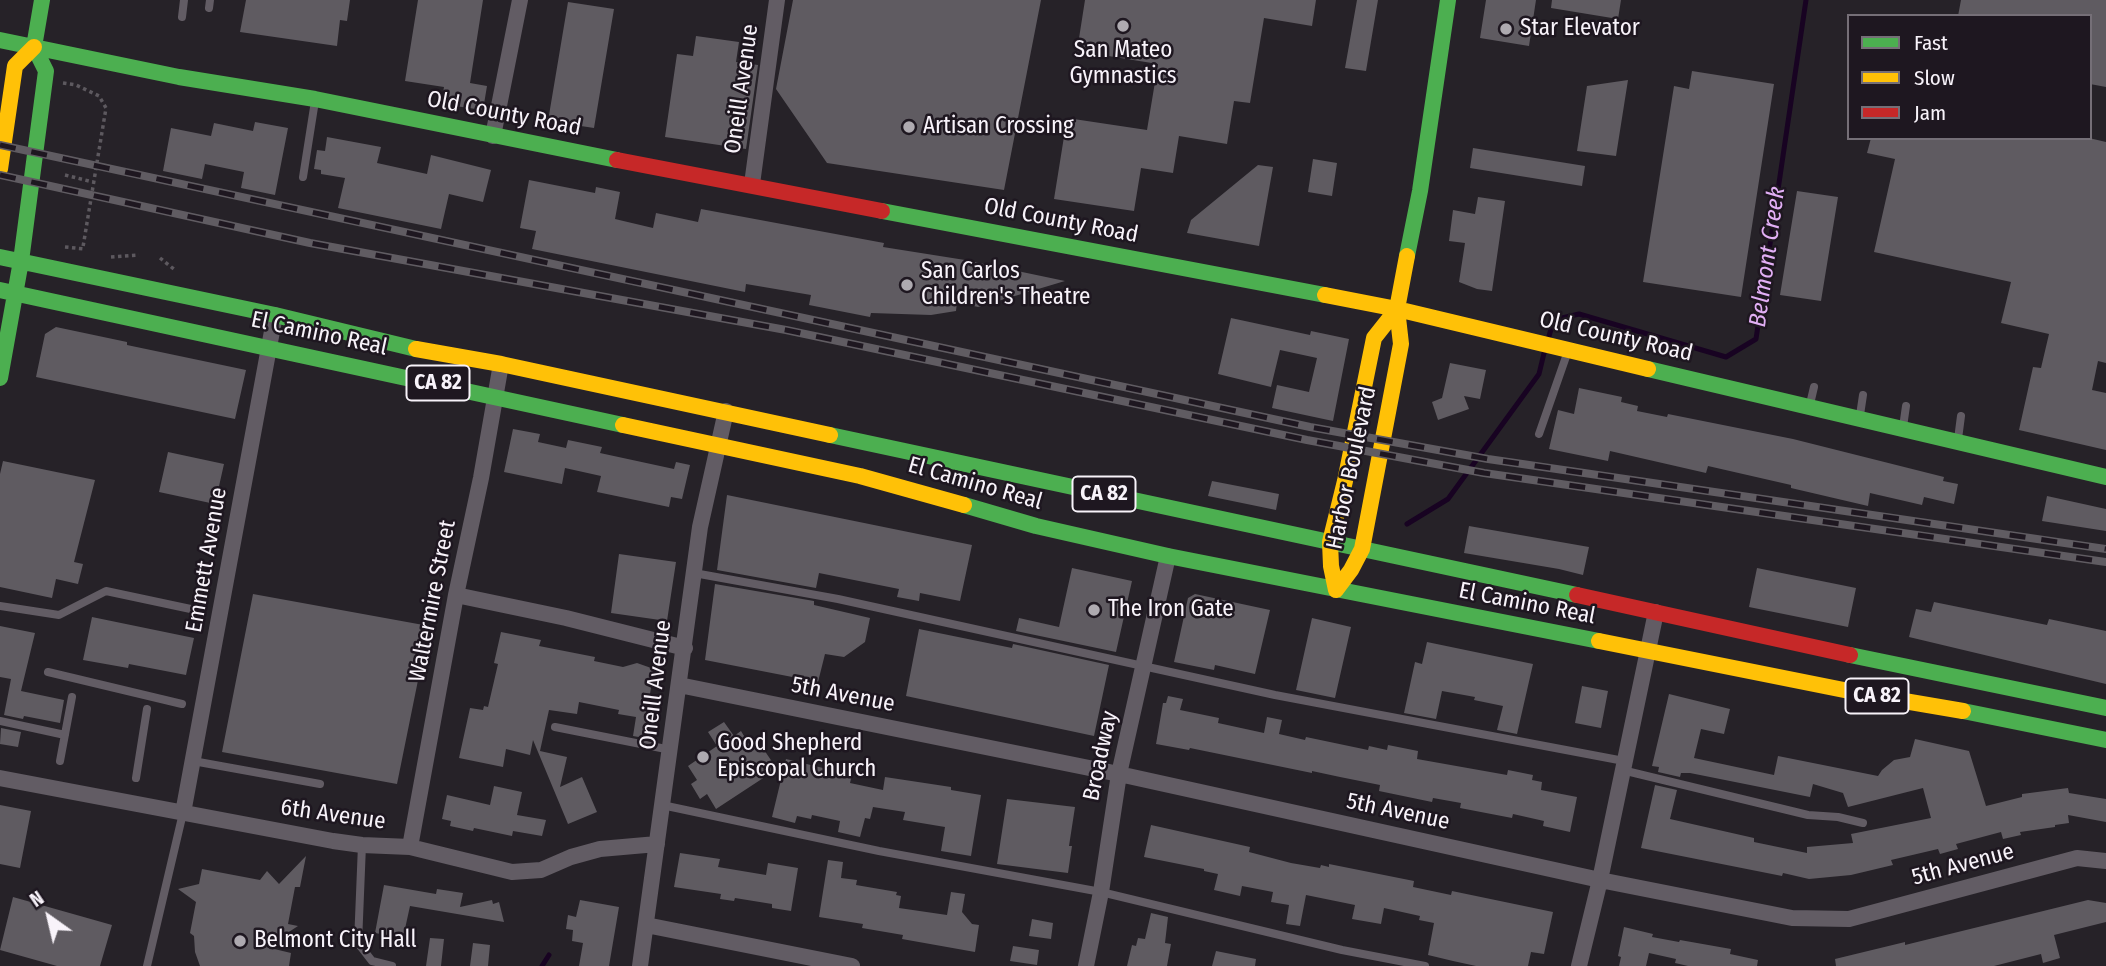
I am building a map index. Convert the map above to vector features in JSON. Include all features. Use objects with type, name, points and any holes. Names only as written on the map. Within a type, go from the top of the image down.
[{"type":"main road","points":[[0,169],[15,66],[34,47],[42,0]]},
{"type":"main road","name":"Harbor Boulevard","points":[[1336,590],[1362,549],[1401,344],[1397,309],[1420,191],[1448,0]]},
{"type":"main road","name":"Old County Road","points":[[0,40],[205,82],[315,99],[493,136],[1397,309],[2106,477]]},
{"type":"main road","points":[[0,377],[8,291],[21,261],[46,71],[34,47]]},
{"type":"main road","name":"El Camino Real","points":[[0,257],[275,315],[394,345],[726,411],[1766,638],[2106,708]]},
{"type":"main road","name":"El Camino Real","points":[[8,291],[860,476],[1047,529],[1168,556],[1868,695],[2013,719],[2106,740]]},
{"type":"main road","name":"Harbor Boulevard","points":[[1336,590],[1330,542],[1374,338],[1397,309]]},
{"type":"street","points":[[493,136],[520,0]]},
{"type":"street","name":"Oneill Avenue","points":[[752,184],[778,0]]},
{"type":"street","name":"Emmett Avenue","points":[[183,813],[275,315]]},
{"type":"street","name":"Waltermire Street","points":[[410,847],[456,595],[481,478],[500,364]]},
{"type":"street","name":"Oneill Avenue","points":[[640,966],[700,527],[726,411]]},
{"type":"street","name":"Broadway","points":[[1086,966],[1101,892],[1119,774],[1168,556]]},
{"type":"street","points":[[456,595],[551,614],[685,648]]},
{"type":"street","points":[[1578,966],[1600,880],[1656,612]]},
{"type":"street","name":"5th Avenue","points":[[679,685],[1119,774],[1600,880],[1792,918],[1849,919],[2077,858],[2106,861]]},
{"type":"street","name":"6th Avenue","points":[[0,778],[362,845],[410,847],[512,872],[541,870],[571,857],[600,849],[657,844]]},
{"type":"street","points":[[646,925],[852,966]]},
{"type":"lane","points":[[182,17],[184,0]]},
{"type":"lane","points":[[303,177],[315,99]]},
{"type":"lane","points":[[1539,434],[1553,345]]},
{"type":"lane","points":[[1809,406],[1814,387]]},
{"type":"lane","points":[[1859,418],[1863,395]]},
{"type":"lane","points":[[1903,429],[1906,406]]},
{"type":"lane","points":[[1958,442],[1961,416]]},
{"type":"lane","points":[[694,573],[838,599],[1144,667],[1623,765],[1808,816],[1838,817],[1863,823]]},
{"type":"lane","points":[[0,606],[59,615],[106,591],[200,611]]},
{"type":"lane","points":[[48,671],[182,704]]},
{"type":"lane","points":[[60,761],[72,697]]},
{"type":"lane","points":[[136,778],[147,709]]},
{"type":"lane","points":[[0,722],[65,735]]},
{"type":"lane","points":[[555,727],[671,750]]},
{"type":"lane","points":[[193,761],[320,784]]},
{"type":"lane","points":[[662,805],[879,851],[1101,892],[1342,950],[1425,966]]},
{"type":"lane","points":[[147,966],[183,813]]},
{"type":"lane","points":[[362,845],[358,943],[372,961],[392,966]]},
{"type":"path","points":[[76,85],[99,96],[106,108],[83,247]]},
{"type":"path","points":[[65,175],[93,182]]},
{"type":"path","points":[[56,247],[83,247],[90,254]]},
{"type":"path","points":[[104,257],[139,255]]},
{"type":"building","points":[[246,0],[350,0],[347,21],[340,20],[337,46],[240,32]]},
{"type":"building","points":[[418,0],[483,0],[470,83],[487,86],[483,110],[441,104],[444,87],[405,81]]},
{"type":"building","name":"Artisan Crossing","points":[[793,0],[1041,0],[1004,190],[827,163],[776,89]]},
{"type":"building","points":[[1085,0],[1316,0],[1312,26],[1264,18],[1250,103],[1234,101],[1227,144],[1179,136],[1173,173],[1141,168],[1134,211],[1054,199],[1067,118],[1147,130],[1158,64],[1077,51]]},
{"type":"building","points":[[1357,0],[1378,0],[1366,71],[1345,68]]},
{"type":"building","name":"Star Elevator","points":[[1486,0],[1536,0],[1529,46],[1480,38]]},
{"type":"building","points":[[1552,0],[1621,0],[1618,19],[1551,8]]},
{"type":"building","points":[[1961,0],[2106,0],[2106,87],[2092,84],[2092,14],[1958,14]]},
{"type":"building","points":[[568,2],[614,9],[594,128],[548,121]]},
{"type":"building","points":[[696,36],[739,42],[736,62],[758,65],[746,149],[665,137],[677,54],[693,56]]},
{"type":"building","points":[[1692,71],[1774,84],[1741,297],[1643,282],[1674,86],[1689,89]]},
{"type":"building","points":[[1628,80],[1616,156],[1577,151],[1587,86]]},
{"type":"building","points":[[255,122],[288,128],[275,195],[241,188],[244,172],[205,164],[202,179],[163,171],[171,128],[211,136],[214,123],[253,131]]},
{"type":"building","points":[[327,137],[381,147],[377,163],[427,174],[431,155],[491,170],[483,202],[449,194],[441,229],[338,208],[345,178],[321,174],[321,170],[314,169],[317,150],[325,151]]},
{"type":"building","points":[[2092,139],[2106,142],[2106,363],[2098,361],[2092,390],[2106,393],[2106,450],[2019,430],[2033,367],[2041,368],[2049,334],[2001,323],[2011,282],[1874,252],[1895,159],[1867,153],[1870,140]]},
{"type":"building","points":[[1473,148],[1585,166],[1582,186],[1470,168]]},
{"type":"building","points":[[1313,159],[1337,163],[1332,196],[1308,192]]},
{"type":"building","points":[[1258,165],[1273,167],[1259,246],[1187,233],[1191,220]]},
{"type":"building","points":[[529,180],[595,193],[596,187],[620,192],[615,219],[653,228],[656,213],[698,222],[701,209],[884,243],[883,247],[965,260],[1065,281],[978,307],[957,302],[956,311],[931,315],[871,313],[870,317],[809,305],[811,295],[746,284],[745,292],[532,249],[536,231],[520,228]]},
{"type":"building","points":[[1797,191],[1838,197],[1821,301],[1780,295]]},
{"type":"building","points":[[1478,197],[1505,201],[1492,291],[1459,282],[1465,243],[1449,241],[1453,210],[1475,214]]},
{"type":"building","points":[[1231,318],[1310,335],[1311,331],[1349,339],[1333,421],[1272,408],[1277,385],[1309,392],[1317,358],[1280,350],[1271,387],[1218,374]]},
{"type":"building","points":[[56,327],[246,370],[235,419],[36,377],[45,334]]},
{"type":"building","points":[[1450,363],[1486,370],[1480,399],[1464,396],[1469,409],[1438,420],[1432,402],[1442,398]]},
{"type":"building","points":[[1579,388],[1622,397],[1621,402],[1638,406],[1637,411],[1667,417],[1668,414],[1793,439],[1944,477],[1943,481],[1958,484],[1954,504],[1924,497],[1922,505],[1870,493],[1868,506],[1708,466],[1706,473],[1610,451],[1608,461],[1549,449],[1558,410],[1574,414]]},
{"type":"building","points":[[513,429],[540,434],[538,442],[566,448],[568,440],[602,447],[600,453],[674,469],[676,462],[690,465],[682,499],[671,497],[669,507],[597,492],[601,476],[565,468],[562,484],[504,472]]},
{"type":"building","points":[[168,452],[224,464],[215,504],[159,492]]},
{"type":"building","points":[[3,461],[95,480],[74,562],[83,564],[78,584],[56,579],[52,598],[0,587],[0,474]]},
{"type":"building","points":[[1212,481],[1279,494],[1276,510],[1208,496]]},
{"type":"building","points":[[727,495],[972,545],[960,601],[920,593],[919,601],[897,597],[899,589],[819,573],[816,588],[717,570]]},
{"type":"building","points":[[2047,496],[2106,509],[2106,531],[2042,521]]},
{"type":"building","points":[[1469,526],[1589,547],[1583,575],[1464,553]]},
{"type":"building","points":[[619,554],[676,562],[667,621],[611,613]]},
{"type":"building","name":"The Iron Gate","points":[[1072,568],[1132,581],[1116,652],[1016,631],[1019,618],[1059,627]]},
{"type":"building","points":[[1757,568],[1856,588],[1848,627],[1749,607]]},
{"type":"building","points":[[715,584],[814,601],[814,605],[870,618],[865,642],[844,657],[825,654],[818,682],[705,660]]},
{"type":"building","points":[[253,594],[429,626],[397,784],[222,752]]},
{"type":"building","points":[[1195,594],[1270,610],[1255,674],[1215,665],[1214,670],[1174,662],[1188,598]]},
{"type":"building","points":[[1934,602],[2047,625],[2049,619],[2106,631],[2106,684],[1909,637],[1916,609],[1931,612]]},
{"type":"building","points":[[92,617],[194,638],[186,675],[129,664],[128,668],[83,660]]},
{"type":"building","points":[[1312,618],[1351,627],[1335,698],[1296,690]]},
{"type":"building","points":[[0,626],[35,633],[21,691],[64,700],[60,723],[4,715],[11,679],[0,677]]},
{"type":"building","points":[[919,629],[1012,648],[1013,644],[1109,665],[1094,736],[906,696]]},
{"type":"building","points":[[501,632],[541,640],[539,646],[595,657],[594,661],[623,667],[637,663],[654,669],[646,719],[653,720],[650,739],[633,736],[636,717],[618,714],[619,710],[579,702],[577,714],[549,710],[540,751],[567,757],[560,787],[582,777],[597,812],[568,824],[533,740],[530,755],[506,749],[503,767],[459,758],[470,708],[483,710],[484,706],[488,707],[498,664],[494,663]]},
{"type":"building","points":[[1427,642],[1533,664],[1517,734],[1497,730],[1503,706],[1474,700],[1475,697],[1442,691],[1436,719],[1404,713],[1415,662],[1422,664]]},
{"type":"building","points":[[1582,686],[1608,691],[1601,728],[1575,723]]},
{"type":"building","points":[[1669,694],[1730,709],[1724,734],[1701,729],[1694,758],[1774,775],[1778,756],[1878,776],[1894,760],[1910,757],[1915,739],[1969,751],[1986,806],[2022,797],[2022,794],[2068,788],[2069,793],[2106,799],[2106,822],[2068,815],[2069,823],[2055,827],[2020,832],[2021,835],[2003,839],[2001,832],[1956,844],[1958,849],[1940,854],[1938,849],[1891,860],[1893,865],[1851,875],[1809,879],[1641,848],[1655,785],[1677,790],[1670,819],[1807,853],[1807,847],[1853,843],[1851,834],[1931,818],[1923,788],[1848,807],[1843,793],[1813,784],[1810,797],[1690,773],[1681,773],[1680,777],[1658,772],[1659,767],[1652,766]]},
{"type":"building","points":[[1168,696],[1183,699],[1180,710],[1219,718],[1218,723],[1264,733],[1267,717],[1282,720],[1279,734],[1305,740],[1306,737],[1368,750],[1369,746],[1387,750],[1388,745],[1418,751],[1417,759],[1507,775],[1508,770],[1533,775],[1532,780],[1542,782],[1541,790],[1577,797],[1570,832],[1543,826],[1544,821],[1513,814],[1512,818],[1460,808],[1461,803],[1433,798],[1432,802],[1379,791],[1380,785],[1190,748],[1189,750],[1156,744],[1163,703],[1166,703]]},
{"type":"building","points":[[724,722],[734,736],[741,731],[750,746],[758,741],[777,769],[716,809],[707,794],[700,799],[691,784],[697,780],[688,766],[717,746],[708,732]]},
{"type":"building","points":[[1,728],[21,732],[18,747],[0,744]]},
{"type":"building","points":[[786,759],[852,775],[850,783],[883,790],[885,777],[951,787],[951,790],[981,795],[971,856],[941,851],[945,827],[903,820],[905,812],[873,807],[870,819],[865,818],[860,837],[838,832],[840,821],[812,815],[811,819],[797,816],[795,823],[772,817]]},
{"type":"building","points":[[494,786],[522,792],[517,815],[546,820],[542,836],[513,831],[512,836],[474,828],[473,831],[450,826],[451,821],[442,819],[447,795],[490,805]]},
{"type":"building","points":[[1007,799],[1075,807],[1068,873],[997,864]]},
{"type":"building","points":[[0,805],[31,811],[20,868],[0,864]]},
{"type":"building","points":[[1151,825],[1250,847],[1249,852],[1291,863],[1320,868],[1321,865],[1329,867],[1329,864],[1414,881],[1413,887],[1451,895],[1452,891],[1553,912],[1544,954],[1531,952],[1528,966],[1476,966],[1428,955],[1434,923],[1419,920],[1420,916],[1384,908],[1381,924],[1352,919],[1355,905],[1306,895],[1300,926],[1286,924],[1289,905],[1271,902],[1273,892],[1242,886],[1240,896],[1214,890],[1218,874],[1144,857]]},
{"type":"building","points":[[680,853],[720,859],[718,867],[766,875],[768,863],[798,868],[791,911],[772,908],[772,904],[735,898],[734,901],[720,899],[721,894],[674,887]]},
{"type":"building","points":[[306,856],[300,887],[295,887],[288,924],[298,926],[266,947],[291,953],[289,966],[200,966],[195,952],[194,936],[190,933],[196,902],[178,889],[199,884],[202,869],[260,880],[267,871],[279,884]]},
{"type":"building","points":[[828,860],[843,862],[841,878],[857,880],[856,885],[897,892],[896,895],[901,896],[899,908],[947,915],[951,892],[965,894],[962,912],[972,924],[979,925],[975,952],[902,939],[903,935],[862,928],[863,924],[819,917]]},
{"type":"building","points":[[384,885],[436,894],[437,889],[463,893],[460,907],[492,900],[493,904],[499,902],[504,922],[410,906],[403,938],[375,933]]},
{"type":"building","points":[[13,897],[112,925],[100,966],[57,966],[0,950]]},
{"type":"building","points":[[580,900],[619,907],[609,966],[579,966],[583,943],[572,941],[573,930],[566,929],[568,915],[576,917]]},
{"type":"building","points":[[2088,900],[2106,903],[2106,922],[2054,935],[2060,958],[2043,963],[2041,954],[1994,966],[1836,966],[1835,959],[1905,942],[1905,945]]},
{"type":"building","points":[[1151,913],[1168,917],[1165,943],[1171,944],[1167,966],[1127,966],[1132,945],[1136,946],[1138,938],[1145,939]]},
{"type":"building","points":[[1032,919],[1053,923],[1051,939],[1029,936]]},
{"type":"building","points":[[1624,927],[1653,934],[1652,937],[1731,949],[1730,954],[1758,960],[1757,966],[1688,966],[1675,963],[1676,959],[1649,953],[1646,966],[1619,966],[1621,957],[1618,956]]},
{"type":"building","points":[[430,938],[444,939],[441,966],[426,966]]},
{"type":"building","points":[[473,943],[490,945],[488,966],[470,966]]},
{"type":"building","points":[[1013,946],[1039,950],[1037,965],[1010,961]]},
{"type":"building","points":[[1216,951],[1256,959],[1255,966],[1212,966]]},
{"type":"waterway","name":"Belmont Creek","points":[[1548,340],[1551,329],[1562,318],[1579,314],[1726,357],[1756,339],[1806,0]]},
{"type":"waterway","name":"Belmont Creek","points":[[1407,524],[1448,499],[1539,374],[1545,349]]},
{"type":"waterway","name":"Belmont Creek","points":[[542,966],[549,955]]},
{"type":"railway","points":[[0,145],[1310,427],[1488,459],[2106,549]]},
{"type":"railway","points":[[0,175],[310,243],[786,330],[1307,440],[1484,473],[2106,562]]},
{"type":"traffic: fast","points":[[0,378],[21,261],[46,71],[34,47],[42,0]]},
{"type":"traffic: fast","points":[[1407,256],[1420,191],[1448,0]]},
{"type":"traffic: fast","points":[[0,40],[179,77],[315,99],[617,160]]},
{"type":"traffic: fast","points":[[882,211],[1325,295]]},
{"type":"traffic: fast","points":[[0,257],[275,315],[416,349]]},
{"type":"traffic: fast","points":[[0,290],[623,425]]},
{"type":"traffic: fast","points":[[1648,369],[2106,477]]},
{"type":"traffic: fast","points":[[830,435],[1577,595]]},
{"type":"traffic: fast","points":[[964,505],[1036,526],[1168,556],[1599,641]]},
{"type":"traffic: fast","points":[[1850,655],[2106,708]]},
{"type":"traffic: fast","points":[[1963,711],[2106,740]]},
{"type":"traffic: slow","points":[[0,169],[15,66],[34,47]]},
{"type":"traffic: slow","points":[[1336,590],[1362,549],[1401,344],[1397,309],[1407,256]]},
{"type":"traffic: slow","points":[[1325,295],[1397,309],[1648,369]]},
{"type":"traffic: slow","points":[[1336,590],[1330,542],[1374,338],[1397,309]]},
{"type":"traffic: slow","points":[[416,349],[501,364],[830,435]]},
{"type":"traffic: slow","points":[[623,425],[860,476],[964,505]]},
{"type":"traffic: slow","points":[[1599,641],[1963,711]]},
{"type":"traffic: jam","points":[[617,160],[882,211]]},
{"type":"traffic: jam","points":[[1577,595],[1850,655]]},
{"type":"place","name":"San Mateo Gymnastics","points":[[1123,26]]},
{"type":"place","name":"Star Elevator","points":[[1506,29]]},
{"type":"place","name":"Artisan Crossing","points":[[909,127]]},
{"type":"place","name":"San Carlos Children's Theatre","points":[[907,285]]},
{"type":"place","name":"The Iron Gate","points":[[1094,610]]},
{"type":"place","name":"Good Shepherd Episcopal Church","points":[[703,757]]},
{"type":"place","name":"Belmont City Hall","points":[[240,941]]}]
